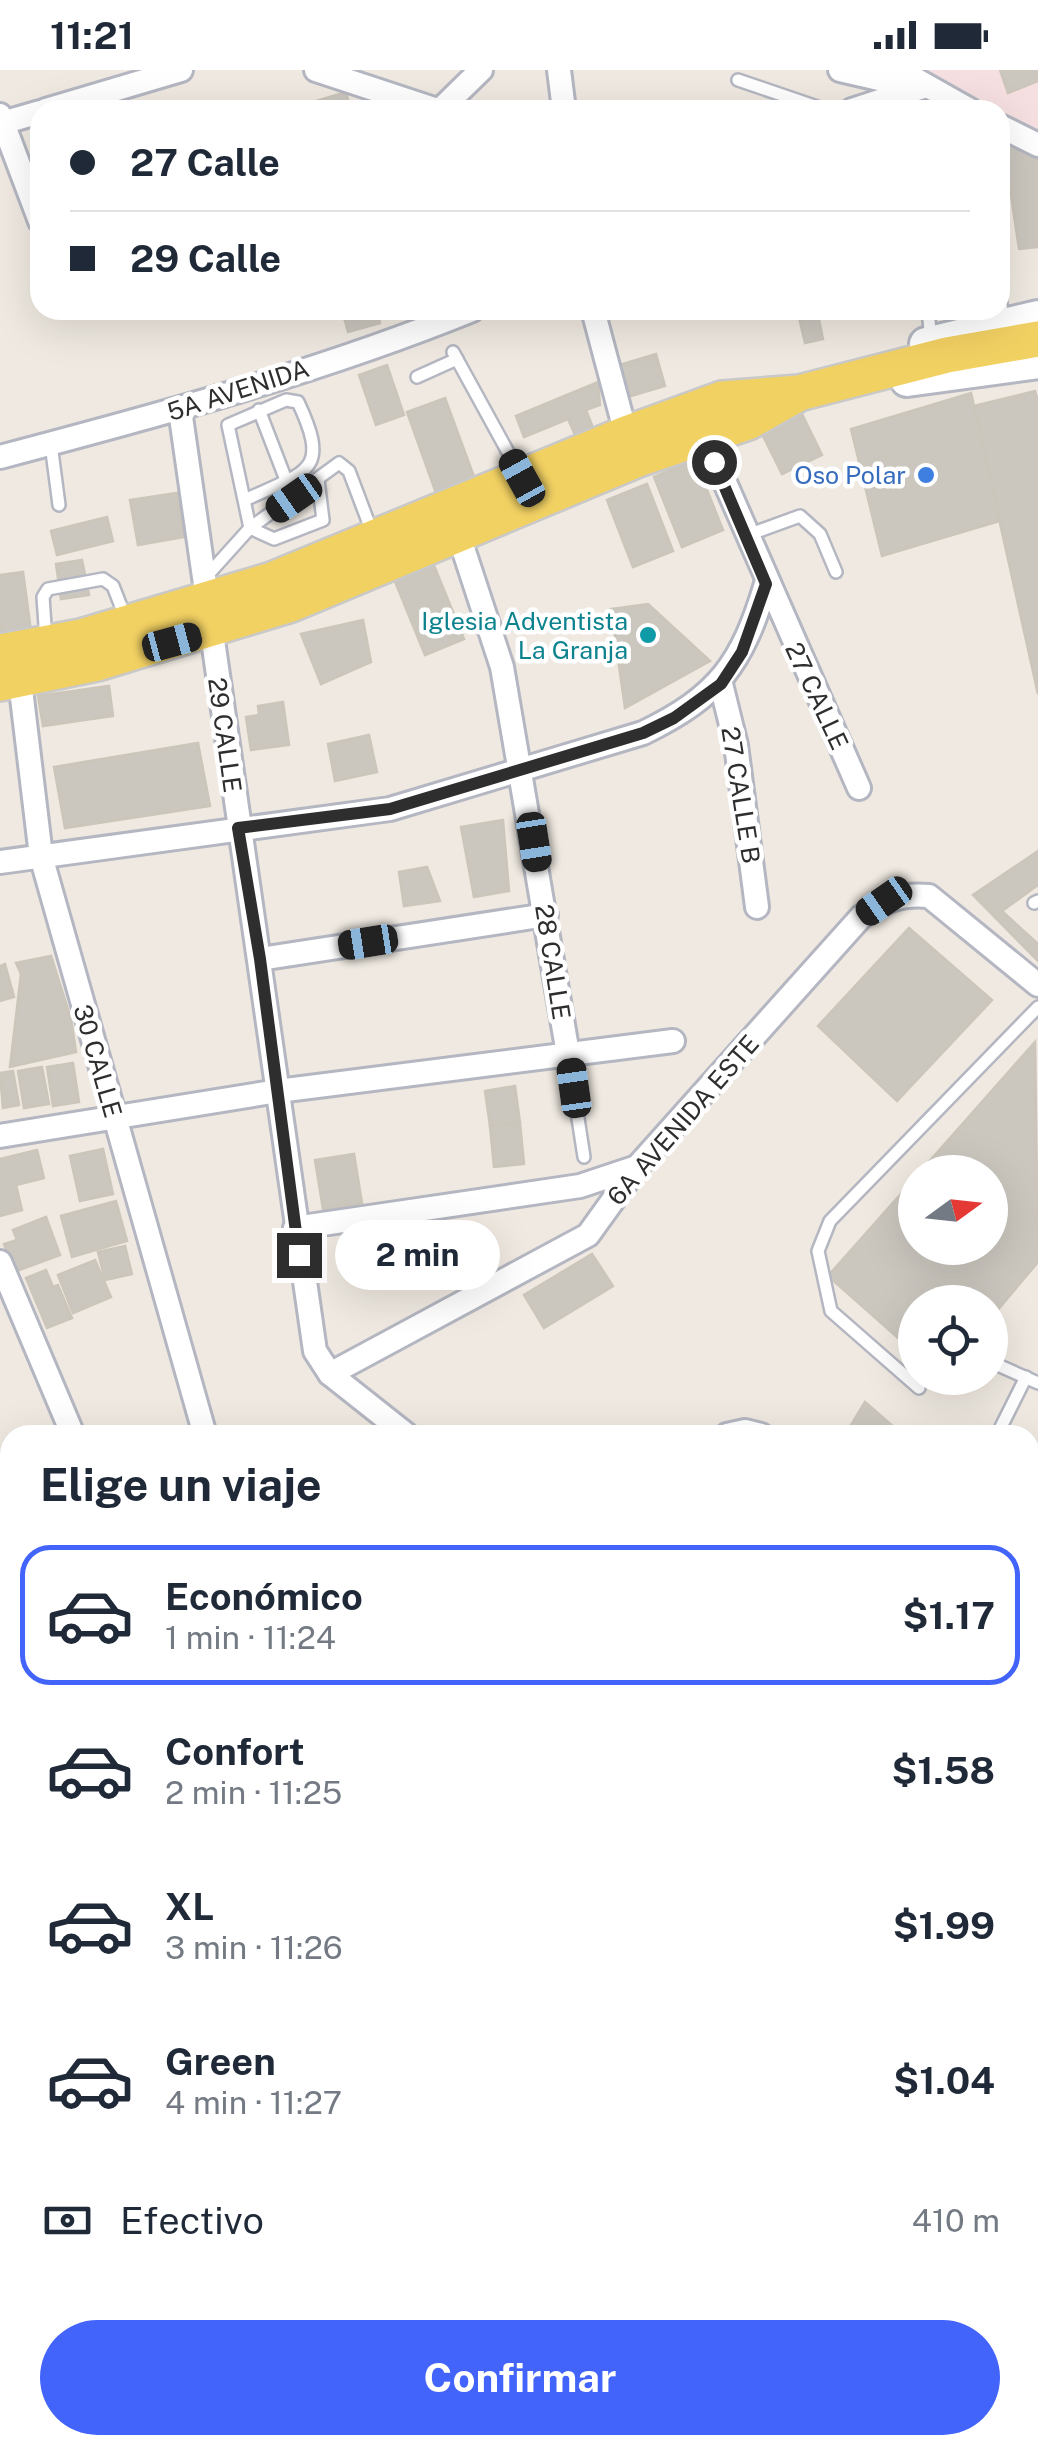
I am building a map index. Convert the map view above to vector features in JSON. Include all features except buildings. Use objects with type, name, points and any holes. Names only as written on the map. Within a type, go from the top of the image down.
[{"type":"main road","points":[[1010,312],[1038,317]]},
{"type":"main road","points":[[0,652],[206,605],[459,536],[638,459],[705,437],[744,408],[929,326],[958,320]]},
{"type":"main road","points":[[744,408],[946,355],[1033,359]]},
{"type":"main road","points":[[10,682],[375,540],[626,434],[744,408],[1033,359]]},
{"type":"street","points":[[80,100],[181,70]]},
{"type":"street","points":[[316,70],[408,100]]},
{"type":"street","points":[[448,100],[480,70]]},
{"type":"street","points":[[559,70],[563,100]]},
{"type":"street","points":[[840,70],[926,86],[952,100]]},
{"type":"street","points":[[865,100],[892,80]]},
{"type":"street","points":[[30,113],[1,119],[30,196]]},
{"type":"street","points":[[1010,131],[1038,145]]},
{"type":"street","name":"5A AVENIDA","points":[[0,457],[180,410],[447,320]]},
{"type":"street","points":[[596,320],[626,434]]},
{"type":"street","name":"29 CALLE","points":[[180,410],[315,1351],[330,1374],[394,1425]]},
{"type":"street","name":"27 CALLE","points":[[705,437],[766,584],[859,788]]},
{"type":"street","name":"28 CALLE","points":[[459,536],[502,667],[568,1054]]},
{"type":"street","points":[[0,862],[390,809],[643,733],[674,718],[721,684],[742,652],[766,584]]},
{"type":"street","name":"30 CALLE","points":[[10,682],[41,856],[203,1425]]},
{"type":"street","name":"27 CALLE B","points":[[721,684],[736,746],[757,907]]},
{"type":"street","name":"6A AVENIDA ESTE","points":[[330,1374],[588,1235],[637,1167],[861,917],[884,901],[908,894],[929,896],[1038,985]]},
{"type":"street","points":[[260,959],[546,915]]},
{"type":"street","points":[[0,1136],[278,1090],[674,1041]]},
{"type":"street","points":[[295,1228],[580,1186],[637,1167]]},
{"type":"street","points":[[580,1186],[592,1214],[588,1235]]},
{"type":"street","points":[[0,1262],[69,1425]]},
{"type":"lane","points":[[738,80],[797,100]]},
{"type":"lane","points":[[416,377],[456,355],[522,478]]},
{"type":"lane","points":[[247,499],[286,480],[315,457],[316,446],[298,402],[286,400],[228,425],[247,499],[250,528]]},
{"type":"lane","points":[[259,410],[286,480]]},
{"type":"lane","points":[[51,444],[59,505]]},
{"type":"lane","points":[[206,605],[250,528],[338,463],[345,464],[375,540]]},
{"type":"lane","points":[[250,528],[274,540],[323,520],[318,480]]},
{"type":"lane","points":[[746,536],[800,516],[820,534],[836,572]]},
{"type":"lane","points":[[46,644],[43,597],[48,589],[103,579],[113,586],[128,623]]},
{"type":"lane","points":[[898,1370],[831,1311],[818,1250],[830,1221],[1038,1007]]},
{"type":"lane","name":"28 CALLE","points":[[568,1054],[584,1157]]},
{"type":"lane","points":[[1003,1425],[1032,1380],[1008,1369]]},
{"type":"shaded area","points":[[926,70],[1038,70],[1038,133],[1010,116],[1010,100],[982,100]]},
{"type":"place","name":"Oso Polar","points":[[926,475]]},
{"type":"place","name":"Iglesia Adventista La Granja","points":[[648,635]]},
{"type":"route","points":[[299,1255],[260,959],[238,828],[390,809],[643,733],[674,718],[721,684],[742,652],[766,584],[714,462]]}]
